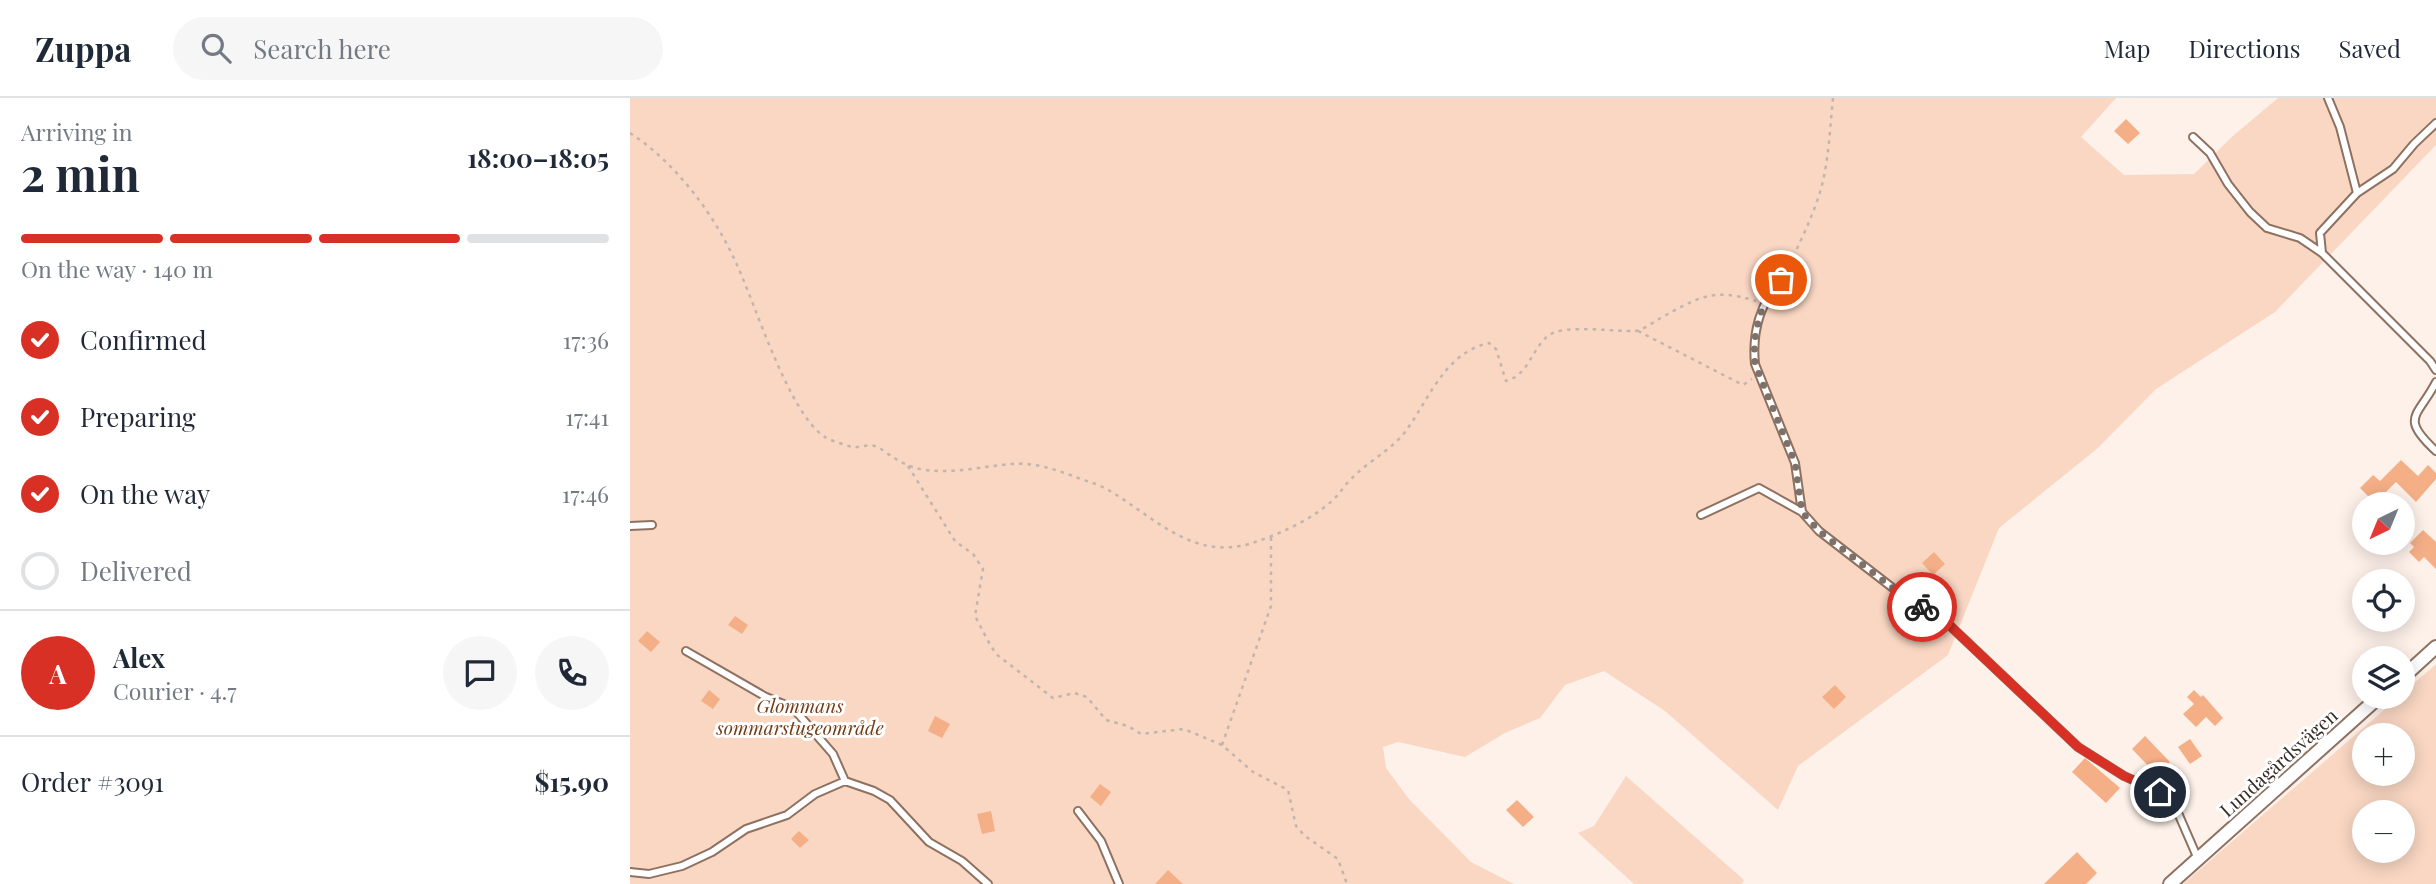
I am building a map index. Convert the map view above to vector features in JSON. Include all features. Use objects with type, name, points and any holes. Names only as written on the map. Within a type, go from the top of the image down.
[{"type":"street","points":[[2415,666],[2436,647]]},
{"type":"street","name":"Lundagårdsvägen","points":[[2170,884],[2365,709]]},
{"type":"lane","points":[[2328,98],[2340,127],[2357,193]]},
{"type":"lane","points":[[2322,253],[2320,233],[2357,193],[2392,169],[2436,123]]},
{"type":"lane","points":[[2193,137],[2210,153],[2228,184],[2250,212],[2267,228],[2300,239],[2322,253],[2436,370]]},
{"type":"lane","points":[[1781,280],[1764,303],[1754,348],[1758,376],[1795,463],[1802,512]]},
{"type":"lane","points":[[2436,382],[2414,415],[2416,429],[2436,451]]},
{"type":"lane","points":[[1700,515],[1759,488],[1802,512],[1819,531],[1898,592],[1945,621],[2078,747],[2124,776],[2160,792],[2178,813],[2198,859]]},
{"type":"lane","points":[[630,526],[652,525]]},
{"type":"lane","points":[[686,651],[766,697],[793,708],[833,754],[845,780],[890,800],[929,842],[962,861],[988,884]]},
{"type":"lane","points":[[630,873],[649,874],[682,866],[712,852],[746,829],[787,815],[815,794],[845,780]]},
{"type":"lane","points":[[1079,811],[1101,841],[1119,884]]},
{"type":"path","points":[[1781,280],[1805,231],[1821,186],[1831,132],[1833,98]]},
{"type":"path","points":[[630,133],[652,148],[672,167],[705,209],[736,262],[778,365],[806,416],[825,436],[852,447],[876,446],[908,466],[929,471],[1014,464],[1038,465],[1108,489],[1164,529],[1194,544],[1218,548],[1245,545],[1271,536],[1314,514],[1335,499],[1352,477],[1404,433],[1427,395],[1449,368],[1478,346],[1489,343],[1496,349],[1506,381],[1514,379],[1528,366],[1539,346],[1551,334],[1589,329],[1638,331],[1743,385],[1758,376]]},
{"type":"path","points":[[1638,331],[1698,297],[1727,293],[1764,303]]},
{"type":"path","points":[[908,466],[955,541],[973,554],[983,569],[975,615],[996,654],[1053,698],[1074,693],[1087,697],[1106,720],[1128,726],[1141,734],[1184,729],[1222,745],[1253,772],[1288,790],[1296,826],[1338,859],[1347,884]]},
{"type":"path","points":[[1222,745],[1271,606],[1271,536]]},
{"type":"green space","name":"Glommans sommarstugeområde","points":[[630,98],[2116,98],[2081,137],[2124,175],[2194,174],[2278,98],[2436,98],[2436,145],[2275,312],[2156,389],[2098,448],[1999,528],[1948,655],[1798,766],[1778,810],[1665,711],[1604,671],[1565,685],[1540,718],[1505,733],[1465,757],[1398,742],[1383,747],[1386,768],[1409,799],[1471,862],[1514,884],[630,884]]},
{"type":"green space","points":[[2436,664],[2436,884],[2183,884],[2352,738],[2352,786],[2415,786],[2415,723],[2369,723],[2385,709],[2415,709],[2415,682]]},
{"type":"green space","points":[[1626,776],[1744,880],[1742,884],[1634,884],[1578,833],[1594,826]]},
{"type":"building","points":[[2126,119],[2140,133],[2128,144],[2114,131]]},
{"type":"building","points":[[2401,460],[2418,476],[2428,465],[2436,473],[2436,479],[2416,502],[2415,492],[2406,492],[2396,482],[2386,492],[2364,492],[2360,488],[2373,475],[2380,481]]},
{"type":"building","points":[[2423,530],[2436,542],[2436,569],[2424,557],[2419,562],[2412,555],[2415,555],[2415,538]]},
{"type":"building","points":[[1934,552],[1945,564],[1933,575],[1922,563]]},
{"type":"building","points":[[735,616],[748,625],[742,634],[728,625]]},
{"type":"building","points":[[647,631],[660,642],[651,652],[638,641]]},
{"type":"building","points":[[1835,685],[1846,697],[1834,709],[1822,697]]},
{"type":"building","points":[[709,690],[720,699],[713,709],[701,701]]},
{"type":"building","points":[[2194,690],[2201,697],[2203,695],[2223,718],[2215,726],[2206,717],[2196,727],[2183,714],[2194,704],[2187,697]]},
{"type":"building","points":[[935,716],[950,724],[942,738],[928,731]]},
{"type":"building","points":[[2145,736],[2170,762],[2157,775],[2132,749]]},
{"type":"building","points":[[2190,739],[2202,756],[2190,764],[2178,747]]},
{"type":"building","points":[[2085,758],[2120,788],[2106,803],[2072,772]]},
{"type":"building","points":[[1100,784],[1111,792],[1101,806],[1090,797]]},
{"type":"building","points":[[1517,800],[1534,817],[1523,827],[1506,810]]},
{"type":"building","points":[[991,811],[995,831],[982,834],[977,814]]},
{"type":"building","points":[[799,831],[809,840],[800,848],[791,839]]},
{"type":"building","points":[[2077,852],[2097,873],[2086,884],[2044,884]]},
{"type":"building","points":[[1168,870],[1183,884],[1155,884]]},
{"type":"way so far","points":[[1781,280],[1764,303],[1754,348],[1755,364],[1795,463],[1802,512],[1819,531],[1898,592],[1922,607]]},
{"type":"route","points":[[1922,607],[1945,621],[2078,747],[2124,776],[2160,792]]}]
